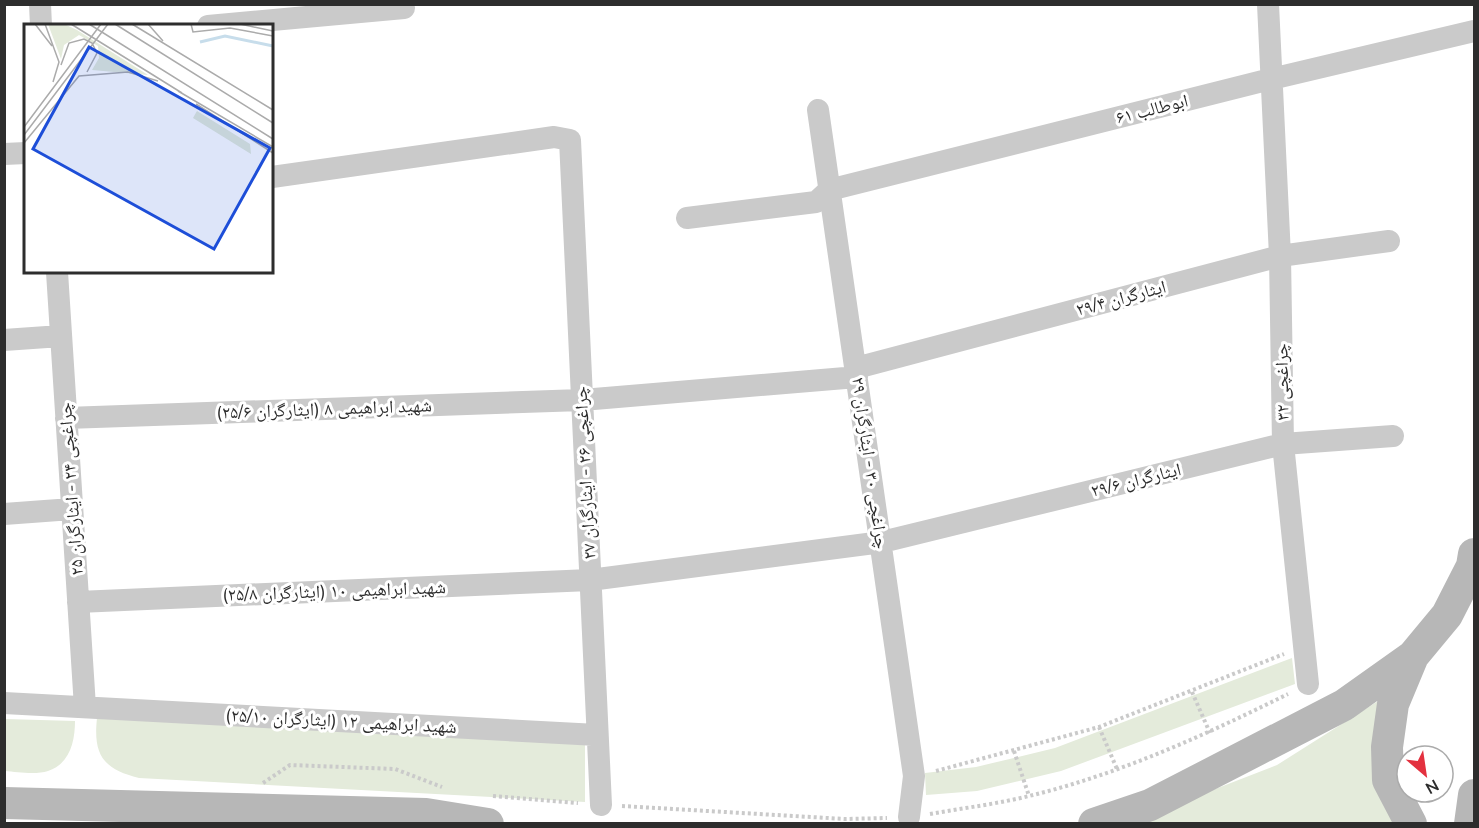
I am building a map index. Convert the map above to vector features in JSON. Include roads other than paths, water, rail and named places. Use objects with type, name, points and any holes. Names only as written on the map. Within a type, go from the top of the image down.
[{"type":"main road","points":[[1094,824],[1150,805],[1344,705],[1413,656],[1447,615],[1472,566],[1474,554]]},
{"type":"main road","points":[[1411,824],[1388,780],[1387,747],[1393,704],[1413,656]]},
{"type":"main road","points":[[1470,824],[1474,795]]},
{"type":"main road","points":[[4,803],[426,814],[489,809]]},
{"type":"street","points":[[40,4],[41,24]]},
{"type":"street","name":"چراغچی ۳۲","points":[[1268,4],[1280,256],[1283,444],[1308,684]]},
{"type":"street","points":[[221,18],[404,8]]},
{"type":"street","name":"ابوطالب ۶۱","points":[[687,218],[816,202],[829,190],[1270,79],[1474,31]]},
{"type":"street","name":"چراغچی ۳۰ - ایثارگران ۲۹","points":[[818,110],[914,776],[909,817]]},
{"type":"street","name":"چراغچی ۲۶ - ایثارگران ۲۷","points":[[273,177],[554,137],[570,140],[601,805]]},
{"type":"street","points":[[4,154],[24,153]]},
{"type":"street","name":"ایثارگران ۲۹/۴","points":[[582,400],[856,372],[1280,256],[1389,241]]},
{"type":"street","name":"چراغچی ۲۴ - ایثارگران ۲۵","points":[[57,273],[85,707]]},
{"type":"street","points":[[4,339],[61,336]]},
{"type":"street","name":"شهید ابراهیمی ۸ (ایثارگران ۲۵/۶)","points":[[66,418],[582,400]]},
{"type":"street","name":"ایثارگران ۲۹/۶","points":[[590,580],[882,543],[1283,444],[1393,436]]},
{"type":"street","points":[[4,514],[72,509]]},
{"type":"street","name":"شهید ابراهیمی ۱۰ (ایثارگران ۲۵/۸)","points":[[78,602],[590,580]]},
{"type":"street","name":"شهید ابراهیمی ۱۲ (ایثارگران ۲۵/۱۰)","points":[[4,703],[597,735]]}]
